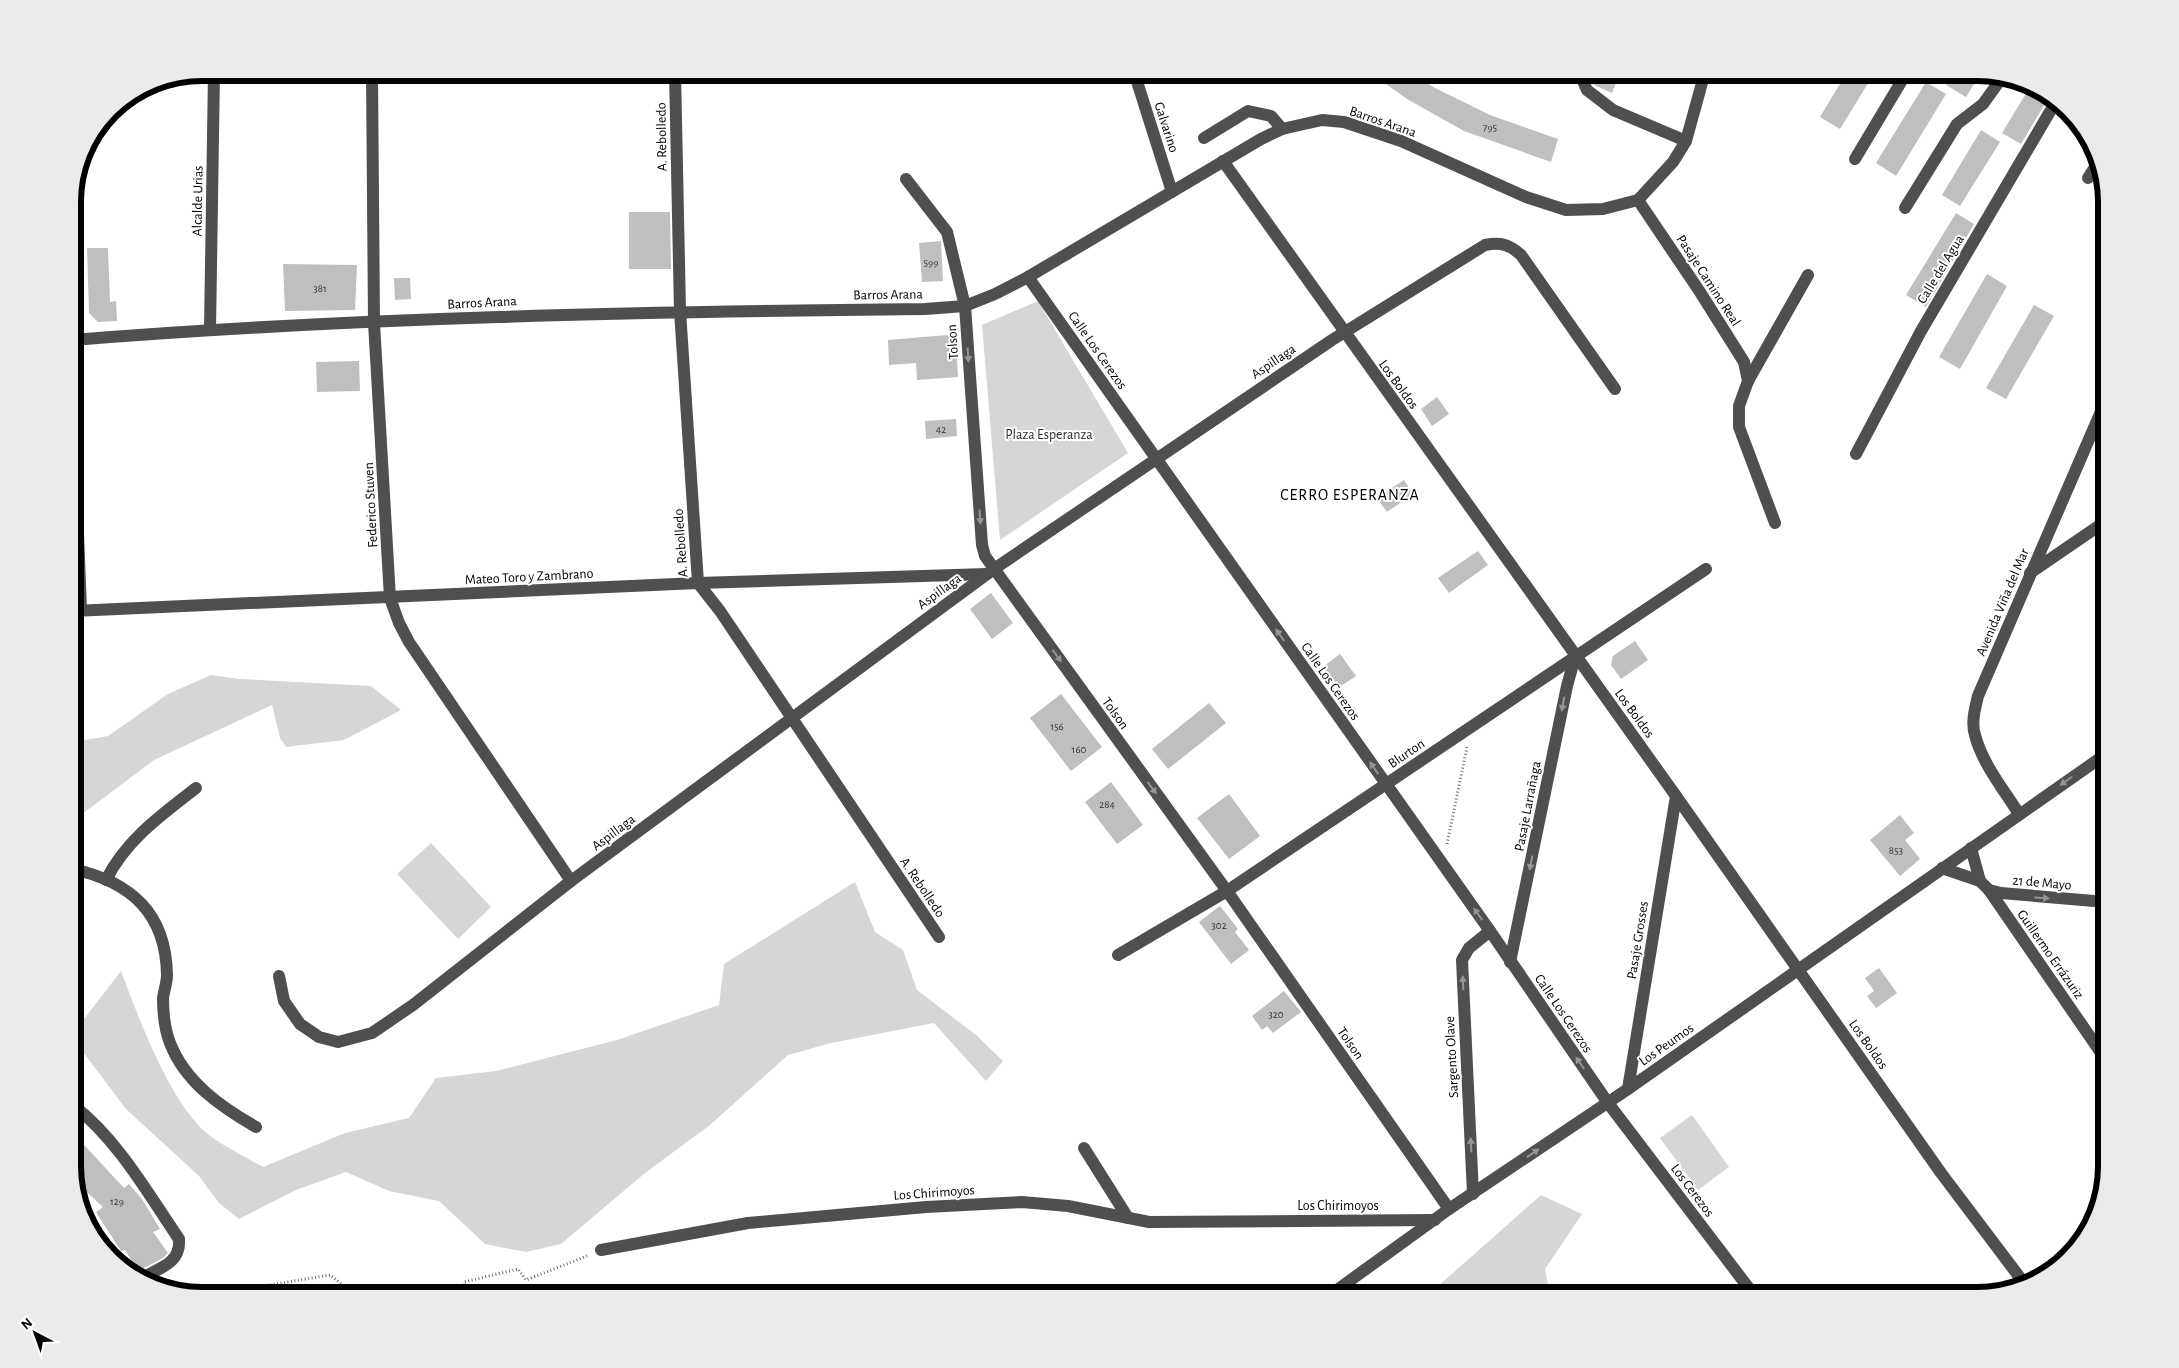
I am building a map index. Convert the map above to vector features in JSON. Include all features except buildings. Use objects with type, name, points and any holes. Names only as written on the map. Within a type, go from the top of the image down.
[{"type":"street","name":"Alcalde Urias","points":[[210,330],[214,81]]},
{"type":"street","name":"Federico Stuven","points":[[372,81],[374,323],[390,598],[399,623],[409,642],[572,881]]},
{"type":"street","name":"A. Rebolledo","points":[[675,81],[680,311],[698,583],[720,611],[790,719],[939,937]]},
{"type":"street","name":"Galvarino","points":[[1137,81],[1172,192]]},
{"type":"street","points":[[1583,81],[1587,90],[1613,110],[1686,141]]},
{"type":"street","points":[[1638,200],[1673,162],[1686,141],[1703,81]]},
{"type":"street","points":[[1854,159],[1902,81]]},
{"type":"street","points":[[1905,208],[1957,124],[1983,104],[1997,83]]},
{"type":"street","name":"Calle del Agua","points":[[1856,454],[1921,331],[2052,107]]},
{"type":"street","points":[[1204,138],[1248,111],[1271,116],[1282,129]]},
{"type":"street","name":"Barros Arana","points":[[82,339],[210,330],[518,315],[680,311],[925,309],[965,306],[996,294],[1028,277],[1223,161],[1282,129],[1322,120],[1344,122],[1401,141],[1526,197],[1566,210],[1603,209],[1638,200]]},
{"type":"street","name":"Los Boldos","points":[[1223,161],[1676,796],[1941,1173],[2021,1279]]},
{"type":"street","points":[[2088,178],[2093,170]]},
{"type":"street","name":"Tolson","points":[[906,180],[947,232],[965,306],[982,545],[990,572],[1227,891],[1449,1209]]},
{"type":"street","name":"Pasaje Camino Real","points":[[1638,200],[1700,292],[1744,362],[1748,381]]},
{"type":"street","name":"Aspillaga","points":[[279,976],[284,1001],[300,1024],[320,1037],[338,1042],[372,1033],[413,1005],[572,881],[990,572],[1156,458],[1344,333],[1485,245],[1504,243],[1513,247],[1615,389]]},
{"type":"street","points":[[1775,522],[1738,427],[1739,406],[1748,381],[1808,275]]},
{"type":"street","name":"Calle Los Cerezos","points":[[1028,277],[1443,864],[1608,1103]]},
{"type":"street","name":"Avenida Viña del Mar","points":[[2019,814],[1981,752],[1974,734],[1974,716],[1978,696],[2097,420]]},
{"type":"street","points":[[2030,573],[2097,527]]},
{"type":"street","name":"Blurton","points":[[1118,954],[1227,891],[1706,569]]},
{"type":"street","name":"Mateo Toro y Zambrano","points":[[82,611],[990,572]]},
{"type":"street","name":"Pasaje Larrañaga","points":[[1510,962],[1567,686],[1576,657]]},
{"type":"street","name":"Los Peumos","points":[[1342,1287],[1449,1209],[1608,1103],[2098,760]]},
{"type":"street","points":[[106,880],[116,861],[130,843],[144,829],[196,788]]},
{"type":"street","name":"Pasaje Grosses","points":[[1628,1089],[1676,796]]},
{"type":"street","points":[[1971,848],[1984,886]]},
{"type":"street","name":"21 de Mayo","points":[[1942,868],[1984,886],[2014,896],[2098,901]]},
{"type":"street","points":[[82,870],[133,894],[148,910],[159,932],[165,953],[167,977],[163,997],[170,1043],[183,1066],[204,1091],[232,1113],[256,1127]]},
{"type":"street","name":"Guillermo Errázuriz","points":[[1984,886],[2098,1048]]},
{"type":"street","name":"Sargento Olave","points":[[1473,1194],[1462,960],[1469,948],[1490,931]]},
{"type":"street","name":"Los Cerezos","points":[[1608,1103],[1747,1287]]},
{"type":"street","points":[[82,1112],[94,1122],[117,1149],[179,1239],[180,1250],[175,1258],[148,1274]]},
{"type":"street","points":[[1084,1148],[1128,1218]]},
{"type":"street","name":"Los Chirimoyos","points":[[600,1250],[748,1223],[926,1207],[1022,1202],[1068,1206],[1148,1222],[1435,1220]]},
{"type":"path","points":[[1443,864],[1471,727]]},
{"type":"path","points":[[465,1287],[464,1282],[518,1269],[526,1280],[600,1250]]},
{"type":"path","points":[[258,1287],[330,1274],[345,1287]]},
{"type":"green space","name":"Plaza Esperanza","points":[[1038,301],[1128,453],[1000,540],[982,325]]},
{"type":"green space","points":[[211,675],[240,679],[371,686],[401,710],[344,740],[286,747],[280,738],[272,705],[154,760],[82,814],[82,740],[108,736],[168,694]]},
{"type":"green space","points":[[431,843],[491,907],[458,939],[397,874]]},
{"type":"green space","points":[[855,882],[875,932],[903,950],[917,990],[976,1035],[1003,1061],[986,1081],[934,1023],[831,1043],[788,1055],[710,1125],[645,1173],[561,1244],[526,1252],[485,1244],[439,1201],[389,1191],[346,1172],[296,1190],[239,1219],[219,1203],[199,1176],[126,1109],[82,1050],[82,1022],[121,971],[155,1056],[178,1098],[191,1116],[210,1136],[263,1167],[345,1133],[409,1118],[436,1078],[496,1071],[617,1040],[719,1005],[724,964]]},
{"type":"green space","points":[[1692,1115],[1729,1167],[1698,1190],[1660,1138]]},
{"type":"green space","points":[[1541,1195],[1582,1214],[1545,1269],[1548,1287],[1437,1287]]},
{"type":"district","name":"CERRO ESPERANZA","points":[[1350,494]]}]
